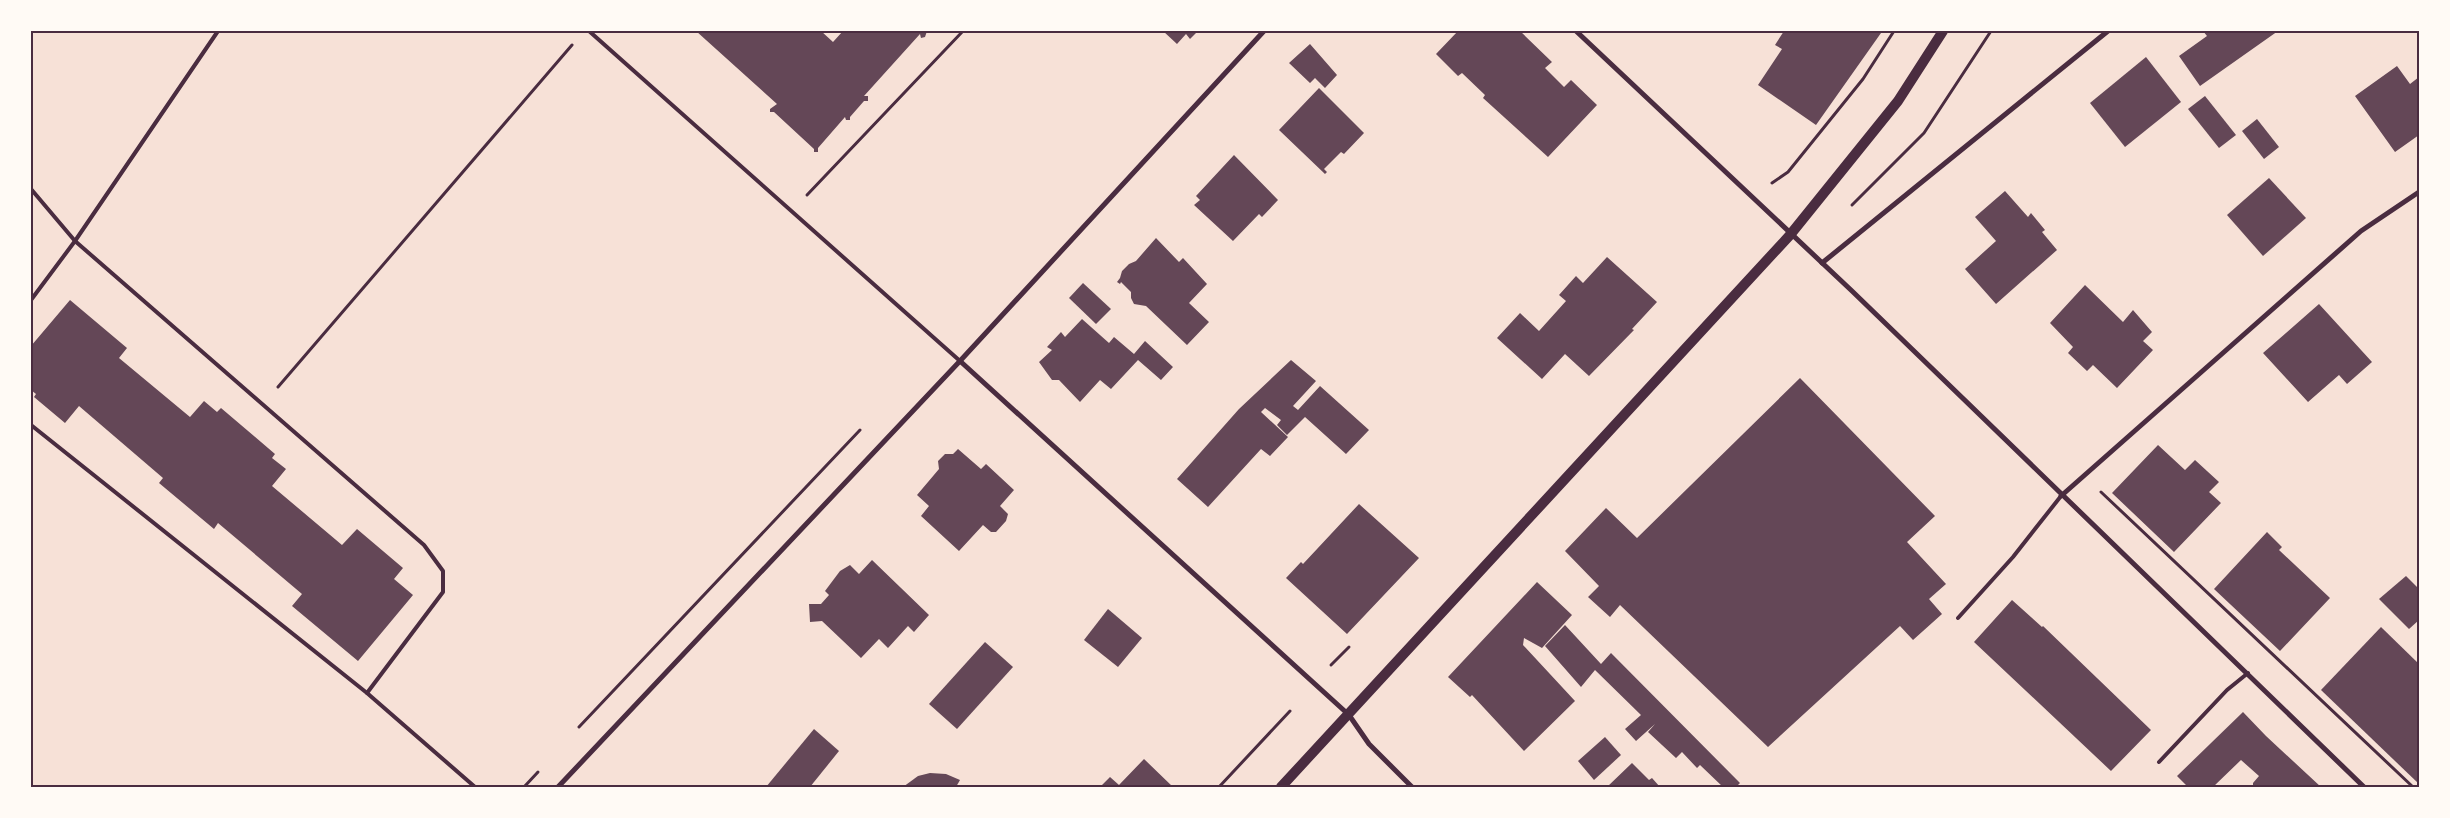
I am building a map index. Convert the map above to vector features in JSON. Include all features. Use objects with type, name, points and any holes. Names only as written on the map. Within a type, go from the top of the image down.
[{"type":"main road","points":[[1281,787],[1790,235],[1898,102],[1943,31]]},
{"type":"street","points":[[558,787],[960,361],[1264,31]]},
{"type":"street","points":[[1576,31],[1790,235],[1822,263],[2364,787]]},
{"type":"street","points":[[1822,263],[2108,31]]},
{"type":"street","points":[[2062,496],[2361,232],[2419,192]]},
{"type":"street","points":[[960,361],[1349,715],[1369,744],[1412,787]]},
{"type":"lane","points":[[31,300],[75,241],[218,31]]},
{"type":"lane","points":[[589,31],[960,361]]},
{"type":"lane","points":[[31,189],[75,241],[424,546],[443,571],[443,592],[367,693]]},
{"type":"lane","points":[[31,425],[367,693],[475,787]]},
{"type":"lane","points":[[1958,618],[2013,557],[2062,496]]},
{"type":"lane","points":[[2159,762],[2227,690],[2248,673]]},
{"type":"path","points":[[791,211],[963,31]]},
{"type":"path","points":[[1773,184],[1788,172],[1863,79],[1894,31]]},
{"type":"path","points":[[1852,205],[1924,133],[1991,31]]},
{"type":"path","points":[[263,404],[577,39]]},
{"type":"path","points":[[578,729],[861,428]]},
{"type":"path","points":[[2101,492],[2413,787]]},
{"type":"path","points":[[1331,665],[1349,647]]},
{"type":"path","points":[[1219,787],[1290,711]]},
{"type":"path","points":[[524,787],[544,765]]},
{"type":"building","points":[[696,31],[821,31],[833,42],[843,31],[927,31],[925,37],[921,38],[920,34],[864,96],[868,96],[868,101],[864,101],[850,117],[850,120],[846,120],[845,117],[818,148],[818,152],[814,152],[814,149],[774,112],[770,112],[770,109],[777,104]]},
{"type":"building","points":[[1163,31],[1198,31],[1190,39],[1186,34],[1177,44]]},
{"type":"building","points":[[1458,31],[1520,31],[1552,62],[1545,68],[1564,87],[1571,80],[1597,105],[1548,157],[1483,98],[1485,95],[1462,73],[1458,76],[1436,54]]},
{"type":"building","points":[[1784,31],[1878,31],[1881,33],[1816,125],[1758,85],[1782,49],[1775,45]]},
{"type":"building","points":[[2203,31],[2278,31],[2200,86],[2179,56],[2207,36]]},
{"type":"building","points":[[1310,44],[1337,75],[1325,88],[1315,78],[1310,83],[1289,63]]},
{"type":"building","points":[[2146,57],[2181,102],[2125,147],[2090,103]]},
{"type":"building","points":[[2397,66],[2410,84],[2419,77],[2419,135],[2395,152],[2355,96]]},
{"type":"building","points":[[1319,88],[1364,133],[1344,154],[1341,152],[1324,169],[1327,172],[1325,174],[1279,130]]},
{"type":"building","points":[[2205,96],[2236,135],[2219,148],[2188,109]]},
{"type":"building","points":[[2257,119],[2279,147],[2264,159],[2242,131]]},
{"type":"building","points":[[1234,155],[1278,200],[1262,217],[1259,214],[1233,241],[1194,205],[1200,200],[1196,196]]},
{"type":"building","points":[[2269,178],[2306,218],[2263,256],[2227,215]]},
{"type":"building","points":[[2005,191],[2028,217],[2031,213],[2045,230],[2042,232],[2057,250],[1996,304],[1965,269],[1996,241],[1975,217]]},
{"type":"building","points":[[1156,238],[1179,262],[1183,258],[1207,284],[1189,303],[1209,322],[1187,345],[1146,306],[1134,304],[1131,292],[1121,282],[1120,284],[1117,282],[1122,271],[1129,264],[1136,261]]},
{"type":"building","points":[[1607,257],[1657,302],[1632,329],[1634,330],[1589,376],[1565,354],[1542,379],[1497,338],[1520,313],[1539,331],[1566,301],[1559,295],[1576,276],[1583,283]]},
{"type":"building","points":[[1083,283],[1111,309],[1096,324],[1069,298]]},
{"type":"building","points":[[2085,285],[2123,322],[2133,310],[2152,332],[2143,341],[2153,350],[2117,388],[2093,365],[2087,371],[2068,353],[2073,347],[2050,323]]},
{"type":"building","points":[[70,300],[127,348],[119,358],[190,417],[204,401],[217,412],[221,408],[275,454],[272,458],[286,469],[272,486],[342,545],[357,529],[403,568],[394,579],[413,595],[358,661],[292,606],[302,594],[218,523],[214,529],[159,483],[163,478],[79,406],[65,423],[34,397],[36,394],[31,390],[31,346]]},
{"type":"building","points":[[2319,304],[2372,362],[2347,384],[2339,375],[2308,402],[2263,353]]},
{"type":"building","points":[[1082,319],[1109,343],[1114,337],[1134,354],[1145,341],[1173,367],[1161,380],[1138,360],[1111,389],[1100,380],[1080,402],[1059,380],[1052,380],[1039,362],[1052,350],[1047,347],[1061,332],[1065,337]]},
{"type":"building","points":[[1291,360],[1316,381],[1293,406],[1298,410],[1320,386],[1369,430],[1346,454],[1305,417],[1287,435],[1277,425],[1281,420],[1265,408],[1261,412],[1288,437],[1270,456],[1261,449],[1208,507],[1177,479],[1239,409]]},
{"type":"building","points":[[1800,378],[1935,516],[1907,542],[1946,584],[1929,599],[1942,614],[1913,640],[1900,626],[1768,747],[1620,605],[1610,617],[1588,597],[1599,586],[1565,551],[1606,508],[1637,538]]},
{"type":"building","points":[[2158,445],[2185,470],[2195,460],[2219,482],[2209,492],[2221,503],[2174,552],[2112,493]]},
{"type":"building","points":[[958,449],[981,469],[986,464],[1014,490],[1000,506],[1008,514],[1006,521],[996,532],[991,532],[983,525],[959,551],[921,516],[929,506],[917,495],[939,469],[938,461],[945,454],[953,454]]},
{"type":"building","points":[[1359,504],[1419,558],[1347,634],[1286,578],[1301,562],[1303,564]]},
{"type":"building","points":[[2267,532],[2282,547],[2279,550],[2330,598],[2280,651],[2214,589]]},
{"type":"building","points":[[872,560],[929,615],[914,632],[908,626],[888,648],[879,639],[861,658],[822,621],[810,622],[809,604],[821,604],[829,595],[825,591],[840,571],[850,565],[859,574]]},
{"type":"building","points":[[2406,576],[2419,589],[2419,620],[2409,629],[2379,599]]},
{"type":"building","points":[[1537,582],[1572,615],[1542,648],[1524,638],[1523,645],[1575,701],[1524,751],[1472,695],[1470,697],[1448,677]]},
{"type":"building","points":[[2012,600],[2043,626],[2151,730],[2111,771],[1974,642]]},
{"type":"building","points":[[1108,609],[1142,638],[1118,667],[1084,640]]},
{"type":"building","points":[[1565,625],[1601,664],[1611,653],[1740,783],[1736,787],[1723,787],[1700,765],[1697,768],[1682,752],[1676,758],[1648,732],[1655,724],[1636,741],[1625,729],[1641,715],[1595,670],[1581,687],[1545,646]]},
{"type":"building","points":[[2381,627],[2419,664],[2419,784],[2321,690]]},
{"type":"building","points":[[985,642],[1013,667],[957,729],[929,704]]},
{"type":"building","points":[[2243,712],[2321,787],[2253,787],[2253,783],[2259,776],[2241,760],[2213,787],[2188,787],[2177,776]]},
{"type":"building","points":[[814,729],[839,751],[810,787],[766,787]]},
{"type":"building","points":[[1605,737],[1621,755],[1594,780],[1578,761]]},
{"type":"building","points":[[1144,759],[1173,787],[1100,787],[1110,777],[1119,785]]},
{"type":"building","points":[[1632,763],[1649,780],[1652,778],[1660,787],[1607,787]]},
{"type":"building","points":[[930,773],[946,774],[960,780],[956,787],[903,787],[918,776]]}]
